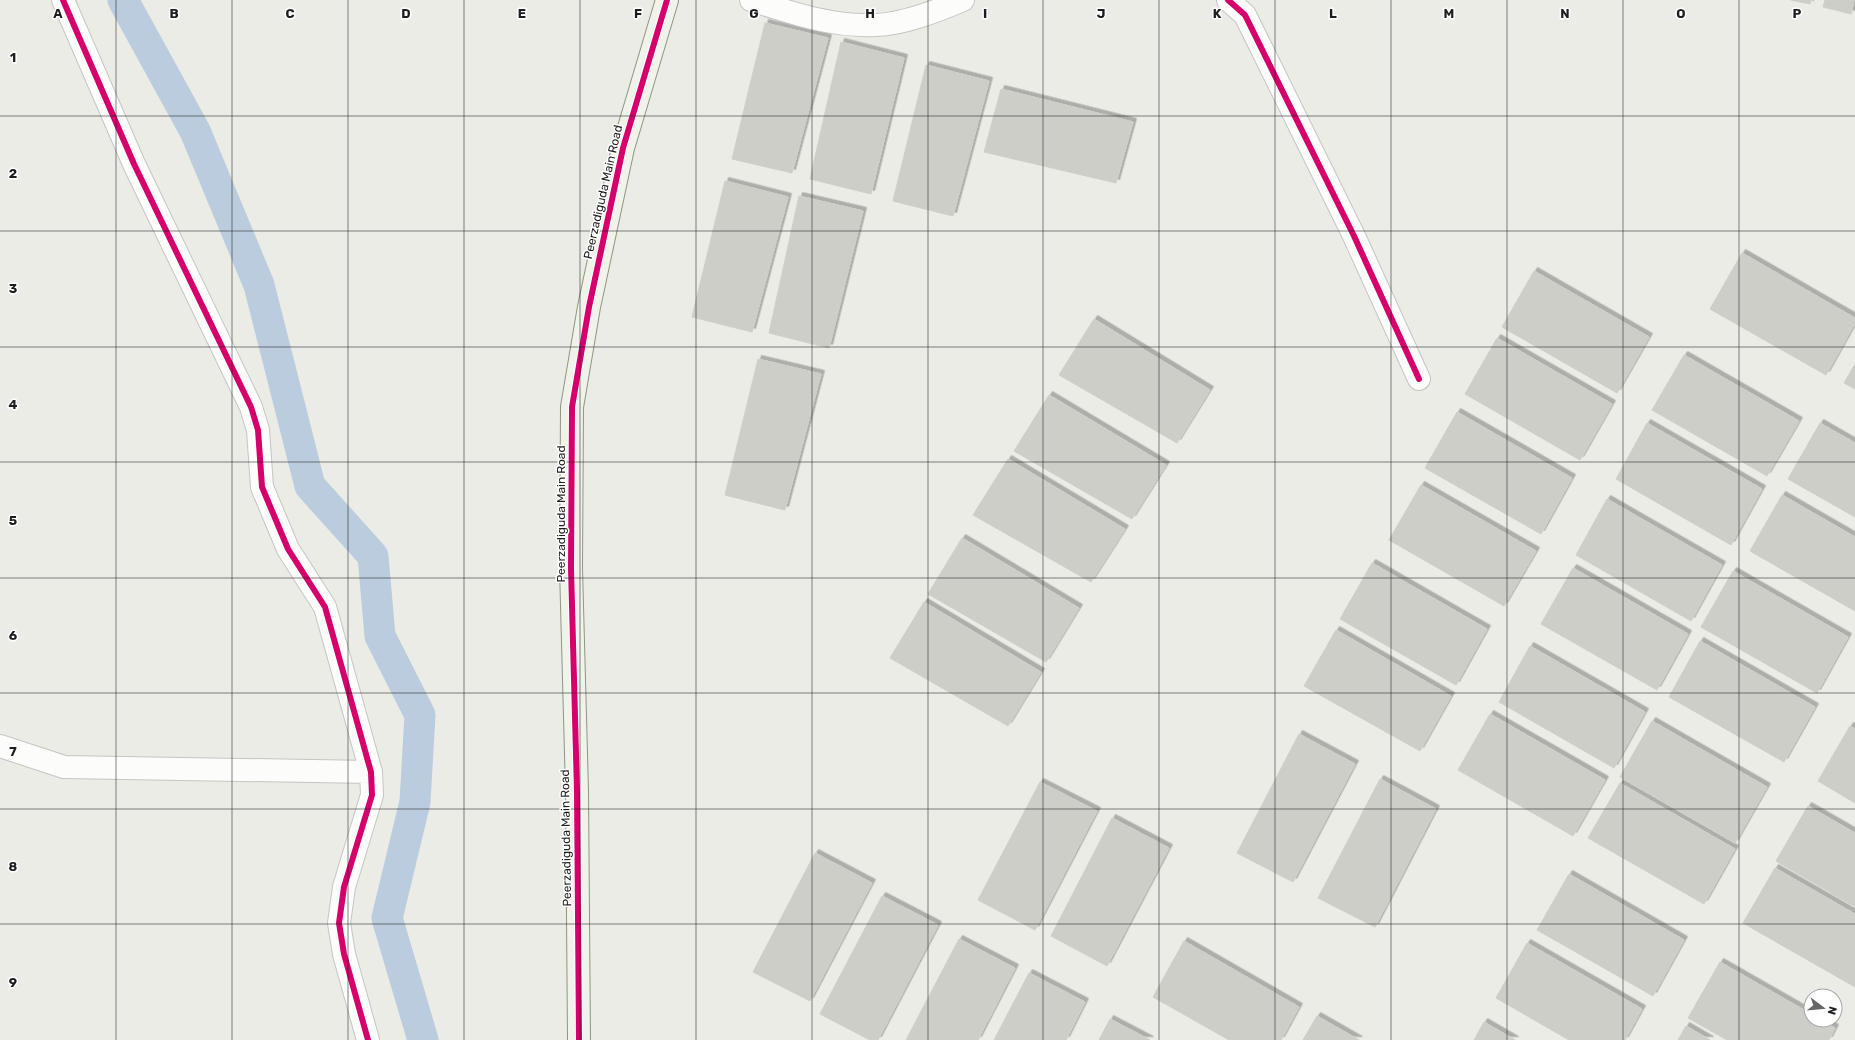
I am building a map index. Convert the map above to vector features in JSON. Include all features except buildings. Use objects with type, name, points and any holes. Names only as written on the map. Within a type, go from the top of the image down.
[{"type":"street","points":[[63,0],[134,164],[251,407],[258,430],[262,487],[288,549],[325,607],[371,772],[372,795],[344,887],[339,923],[344,954],[368,1040]]},
{"type":"street","name":"Peerzadiguda Main Road","points":[[579,1040],[577,791],[571,560],[572,407],[589,307],[622,148],[667,0]]},
{"type":"street","points":[[751,0],[830,23],[876,25],[923,16],[963,0]]},
{"type":"street","points":[[1228,0],[1245,15],[1360,250],[1419,379]]},
{"type":"street","points":[[0,746],[64,767],[371,772]]},
{"type":"waterway","points":[[123,0],[195,131],[259,285],[310,486],[373,556],[380,636],[420,715],[415,802],[387,918],[423,1040]]},
{"type":"cycle path","points":[[63,0],[134,164],[251,407],[258,430],[262,487],[288,549],[325,607],[371,772],[372,795],[344,887],[339,923],[344,954],[368,1040]]},
{"type":"cycle path","points":[[579,1040],[577,791],[571,568],[572,407],[589,307],[623,148],[667,0]]},
{"type":"cycle path","points":[[1228,0],[1245,15],[1354,236],[1419,379]]}]
